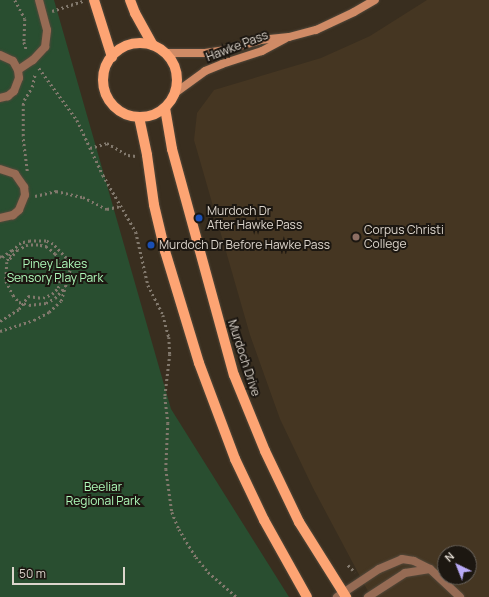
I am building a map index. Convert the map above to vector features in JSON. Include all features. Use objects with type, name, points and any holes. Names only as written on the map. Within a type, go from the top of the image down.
[{"type":"main road","points":[[94,0],[112,57]]},
{"type":"main road","points":[[130,0],[135,13],[153,45]]},
{"type":"main road","name":"Hawke Pass","points":[[165,53],[205,53],[226,50],[260,40],[289,37],[316,30],[375,0]]},
{"type":"main road","name":"Hawke Pass","points":[[175,93],[206,71],[222,64],[262,51],[289,37]]},
{"type":"main road","points":[[144,43],[153,45],[165,53],[172,61],[178,82],[175,93],[165,108],[155,114],[140,117],[129,116],[120,111],[107,96],[104,86],[106,66],[112,57],[126,46],[144,43]]},
{"type":"main road","name":"Murdoch Drive","points":[[165,108],[172,149],[234,375],[265,451],[299,522],[342,596]]},
{"type":"main road","points":[[140,117],[154,205],[165,250],[199,363],[235,459],[264,520],[307,597]]},
{"type":"lane","points":[[18,70],[33,60],[45,47],[47,30],[39,0]]},
{"type":"lane","points":[[0,55],[13,61],[20,78],[17,87],[11,93],[0,98]]},
{"type":"lane","points":[[0,165],[4,170],[21,180],[25,195],[19,210],[13,215],[0,218]]},
{"type":"lane","points":[[342,596],[379,569],[402,559],[414,561],[430,569],[460,597]]},
{"type":"lane","points":[[368,597],[406,573],[430,569]]},
{"type":"path","points":[[15,0],[25,19],[24,42],[33,60],[77,120],[103,175],[136,232],[148,285],[162,315],[169,337],[170,354],[165,397],[168,423],[166,469],[172,512],[179,529],[196,557],[208,572],[237,597]]},
{"type":"path","points":[[43,14],[86,0]]},
{"type":"path","points":[[29,178],[23,136],[23,105],[24,100],[32,87],[34,76],[39,69]]},
{"type":"path","points":[[31,190],[33,196],[56,191],[83,198],[107,209],[121,206]]},
{"type":"path","points":[[0,256],[2,257],[21,243],[30,240],[46,241],[60,250],[66,258],[70,270],[67,285],[61,301],[49,312],[24,324],[1,331]]},
{"type":"path","points":[[0,321],[19,309],[28,296],[43,298],[52,294],[58,288],[63,273],[61,264],[55,254],[47,247],[38,245],[28,245],[18,250],[7,262]]},
{"type":"path","points":[[12,250],[7,262],[6,281],[13,295],[19,302],[29,305],[46,303],[55,298],[67,285]]},
{"type":"path","points":[[63,273],[69,274]]},
{"type":"shaded area","name":"Corpus Christi College","points":[[427,0],[489,0],[489,597],[371,597],[313,488],[280,419],[250,335],[194,140],[197,113],[214,90],[321,58],[370,36]]},
{"type":"green space","name":"Beeliar Regional Park","points":[[0,0],[54,0],[171,409],[289,597],[0,597]]},
{"type":"place","name":"Murdoch Dr After Hawke Pass","points":[[199,218]]},
{"type":"place","name":"Corpus Christi College","points":[[356,237]]},
{"type":"place","name":"Murdoch Dr Before Hawke Pass","points":[[151,245]]},
{"type":"park label","name":"Piney Lakes Sensory Play Park","points":[[55,271]]}]
